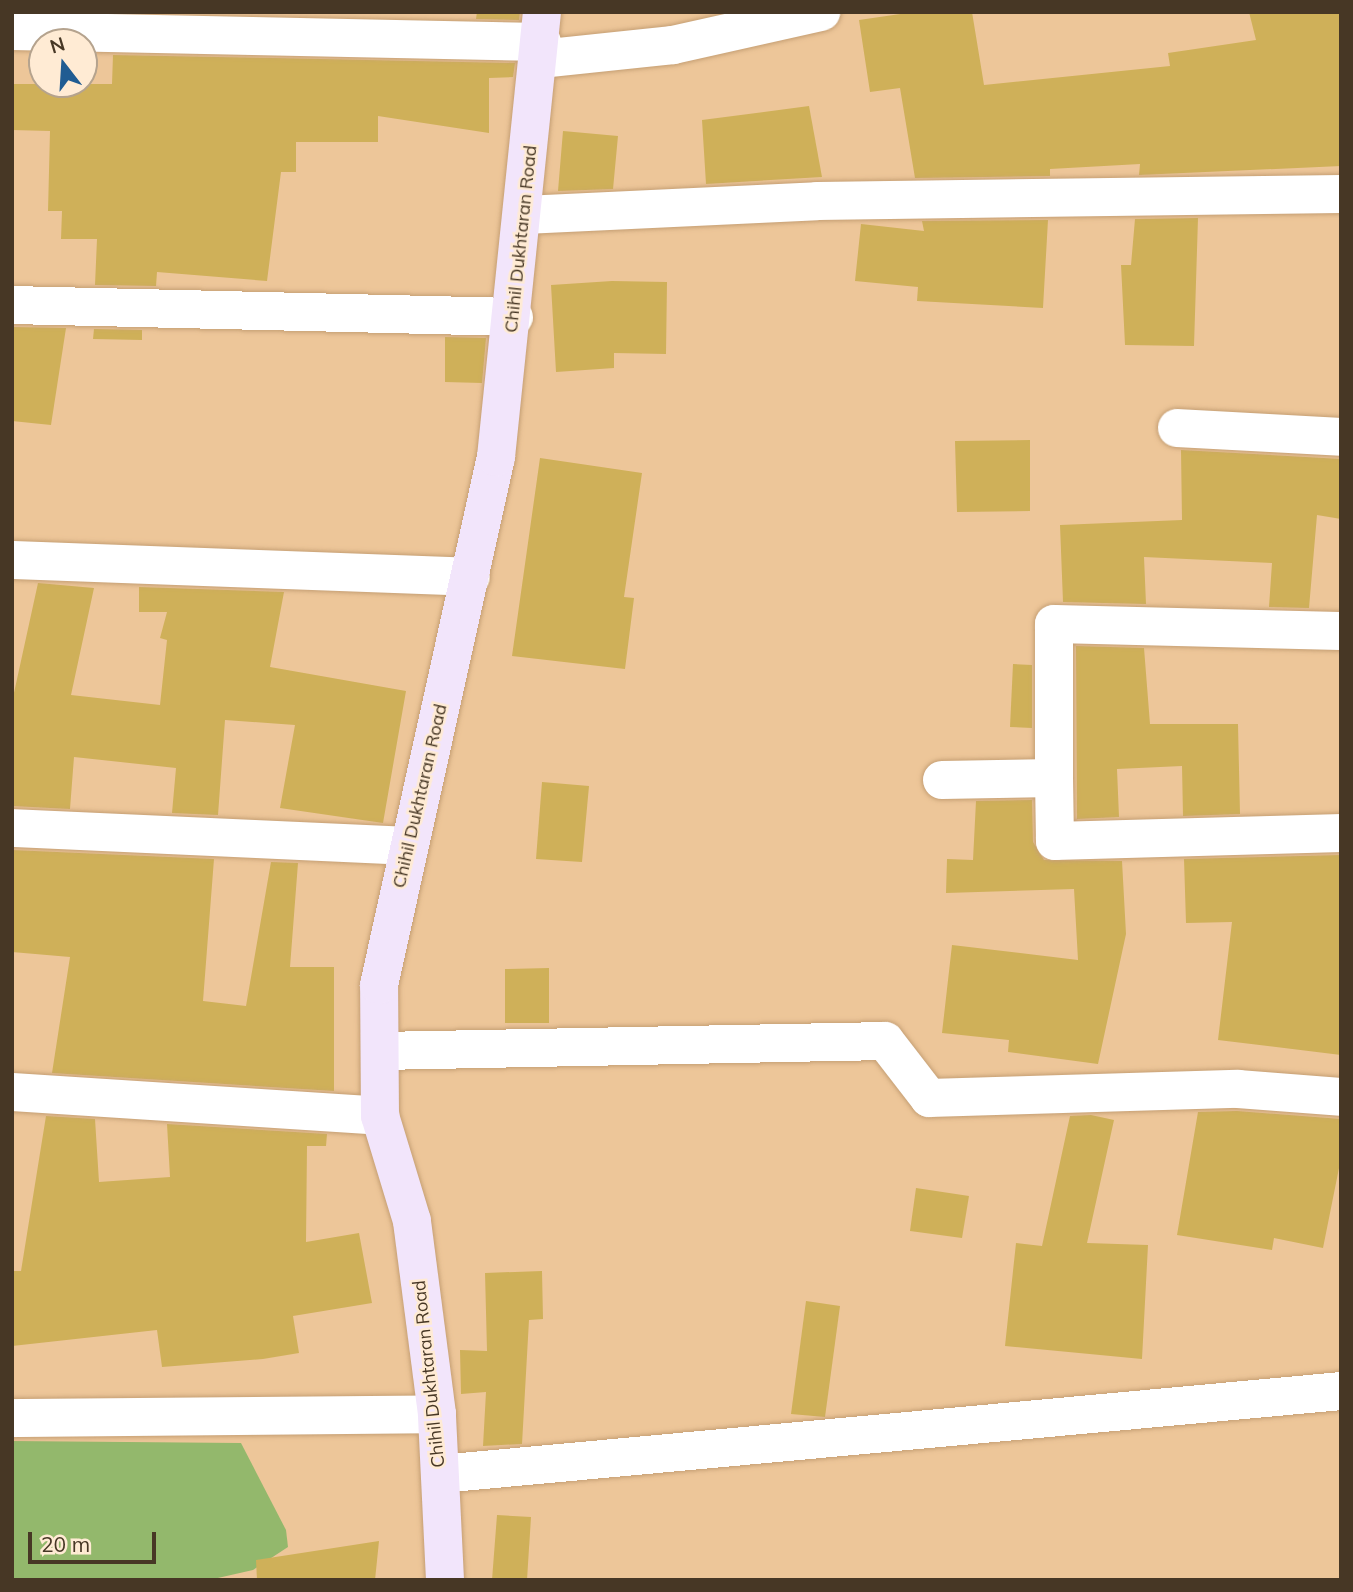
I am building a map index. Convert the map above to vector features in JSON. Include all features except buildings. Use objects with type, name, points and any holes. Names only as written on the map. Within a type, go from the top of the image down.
[{"type":"street","points":[[12,31],[541,38],[673,45],[821,12]]},
{"type":"street","name":"Chihil Dukhtaran Road","points":[[445,1580],[438,1414],[412,1221],[380,1116],[379,985],[496,457],[514,317],[541,38]]},
{"type":"street","points":[[524,215],[817,201],[1341,194]]},
{"type":"street","points":[[12,305],[514,317]]},
{"type":"street","points":[[1177,428],[1341,437]]},
{"type":"street","points":[[12,560],[471,577]]},
{"type":"street","points":[[1341,631],[1054,624],[1055,841],[1341,833]]},
{"type":"street","points":[[942,780],[1054,778]]},
{"type":"street","points":[[12,828],[408,846]]},
{"type":"street","points":[[380,1051],[885,1041],[929,1098],[1238,1089],[1341,1097]]},
{"type":"street","points":[[12,1092],[380,1116]]},
{"type":"street","points":[[440,1475],[1341,1391]]},
{"type":"street","points":[[12,1418],[438,1414]]},
{"type":"green space","points":[[12,1441],[241,1443],[286,1530],[288,1547],[253,1570],[209,1580],[12,1580]]}]
